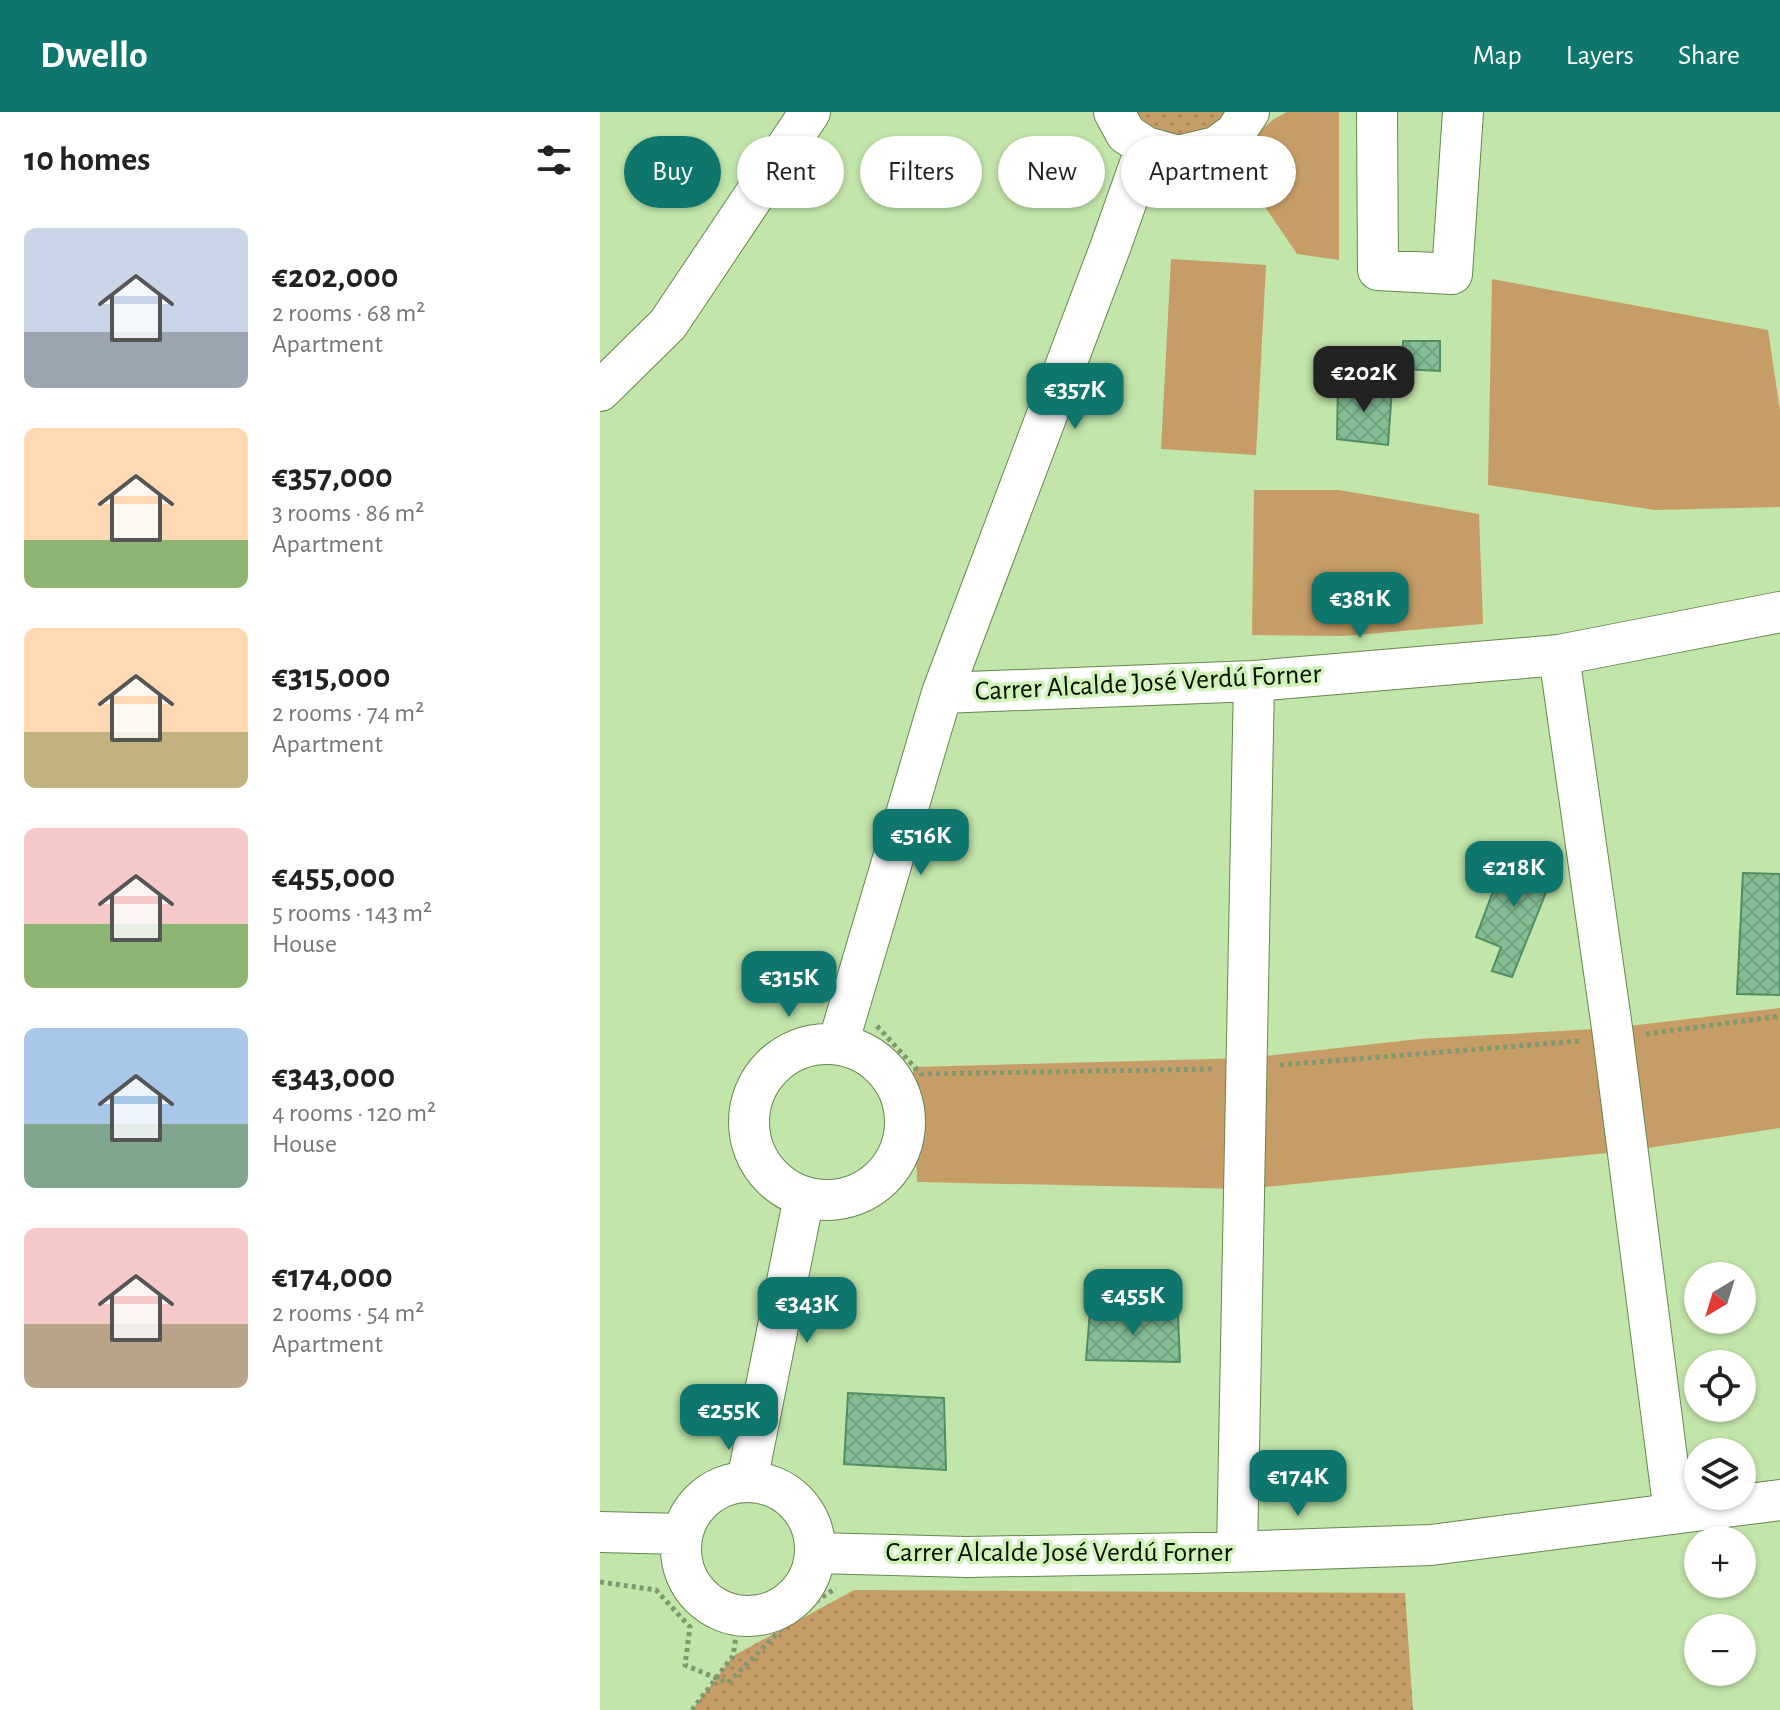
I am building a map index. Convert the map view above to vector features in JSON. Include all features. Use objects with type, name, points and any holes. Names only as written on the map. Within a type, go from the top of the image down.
[{"type":"street","points":[[600,391],[668,324],[810,112]]},
{"type":"street","points":[[1080,112],[1128,131],[1169,155],[1178,156],[1216,147],[1235,133],[1249,112]]},
{"type":"street","points":[[1377,112],[1378,270],[1452,274],[1463,112]]},
{"type":"street","points":[[838,1044],[942,693],[1110,248],[1128,131]]},
{"type":"street","name":"Carrer Alcalde José Verdú Forner","points":[[942,693],[1254,681],[1559,655],[1780,612]]},
{"type":"street","points":[[1559,655],[1612,1028],[1674,1513]]},
{"type":"street","points":[[1237,1552],[1254,681]]},
{"type":"street","points":[[812,1044],[838,1044],[863,1051],[884,1067],[898,1088],[906,1113],[904,1139],[895,1163],[877,1183],[855,1195],[829,1201],[804,1197],[781,1185],[763,1167],[751,1143],[748,1117],[754,1092],[768,1069],[788,1053],[812,1044]]},
{"type":"street","points":[[747,1481],[804,1197]]},
{"type":"street","points":[[747,1481],[769,1485],[789,1495],[804,1511],[813,1531],[816,1553],[811,1575],[800,1594],[782,1608],[761,1616],[739,1617],[717,1610],[699,1597],[686,1578],[680,1556],[682,1534],[690,1513],[705,1496],[725,1485],[747,1481]]},
{"type":"street","name":"Carrer Alcalde José Verdú Forner","points":[[816,1553],[967,1557],[1431,1545],[1780,1500]]},
{"type":"street","points":[[600,1532],[682,1534]]},
{"type":"path","points":[[692,1710],[733,1656],[739,1617]]},
{"type":"shaded area","points":[[1134,112],[1230,112],[1216,128],[1186,136],[1161,134],[1144,124]]},
{"type":"shaded area","points":[[1287,112],[1339,112],[1339,260],[1297,254],[1266,208],[1296,208],[1296,136],[1254,136]]},
{"type":"shaded area","points":[[1171,259],[1266,265],[1256,455],[1161,449]]},
{"type":"shaded area","points":[[1492,279],[1768,330],[1780,411],[1780,507],[1655,510],[1488,485]]},
{"type":"shaded area","points":[[1254,490],[1339,490],[1479,514],[1483,624],[1343,636],[1252,635]]},
{"type":"shaded area","points":[[1780,1008],[1780,1128],[1628,1151],[1244,1189],[917,1182],[913,1067],[1248,1058],[1419,1039],[1612,1028]]},
{"type":"shaded area","points":[[854,1590],[1405,1593],[1413,1710],[692,1710],[733,1656]]},
{"type":"building","points":[[1403,341],[1440,341],[1440,371],[1402,369]]},
{"type":"building","points":[[1338,383],[1392,389],[1388,445],[1337,439]]},
{"type":"building","points":[[1508,851],[1555,870],[1512,977],[1492,971],[1501,947],[1476,937]]},
{"type":"building","points":[[1743,873],[1780,874],[1780,995],[1737,994]]},
{"type":"building","points":[[1090,1311],[1178,1316],[1180,1362],[1086,1360]]},
{"type":"building","points":[[848,1393],[944,1398],[946,1470],[844,1464]]}]
